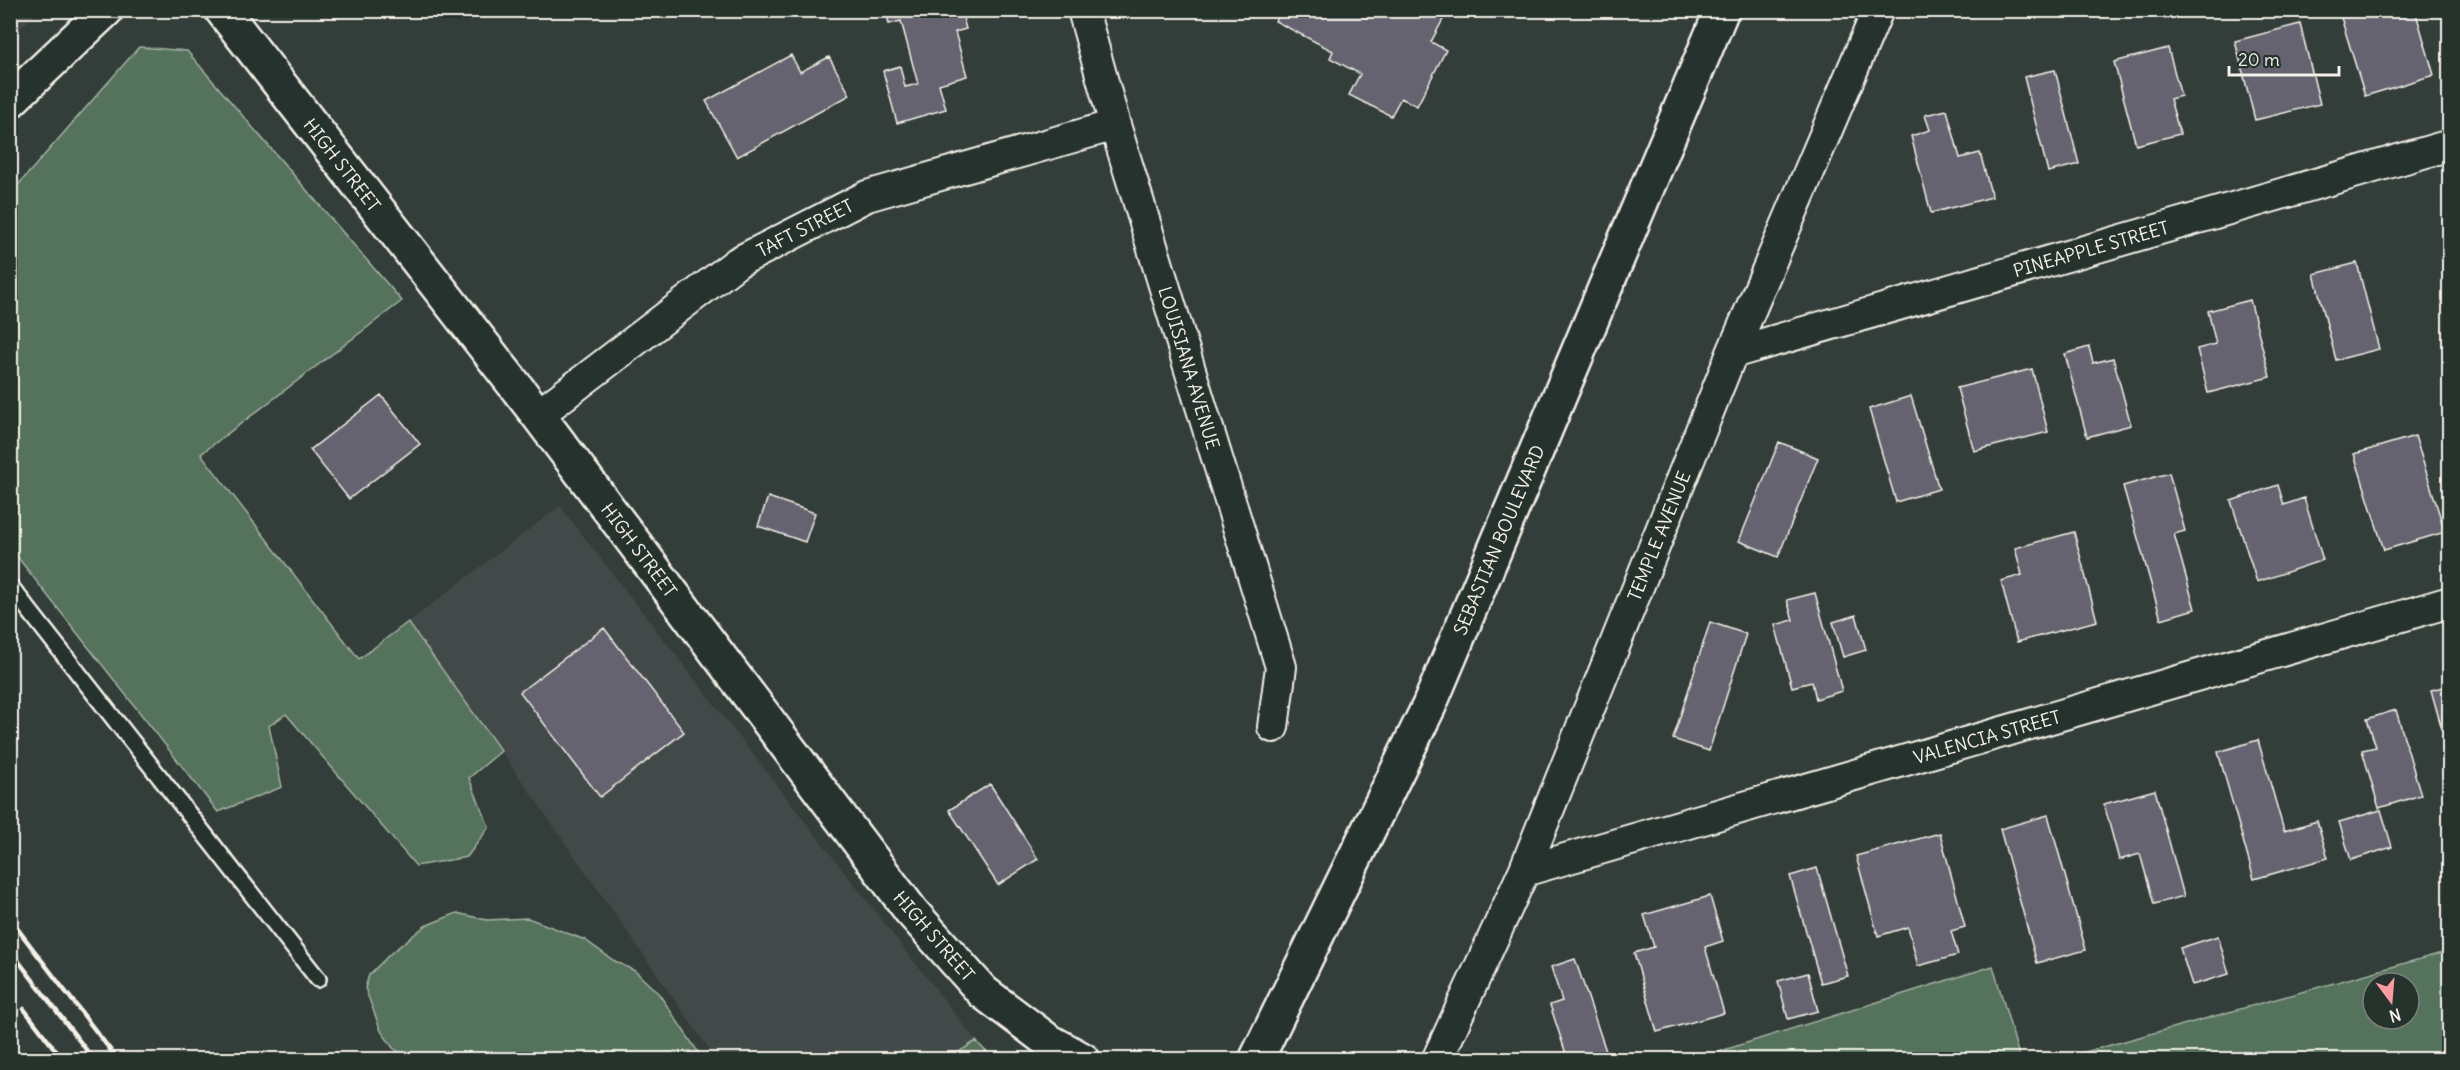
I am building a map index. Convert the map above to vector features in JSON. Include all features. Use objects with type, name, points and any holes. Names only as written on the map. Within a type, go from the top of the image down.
[{"type":"street","points":[[10,101],[106,10]]},
{"type":"street","name":"HIGH STREET","points":[[222,10],[538,415],[911,911],[983,992],[1047,1040],[1083,1059]]},
{"type":"street","name":"LOUISIANA AVENUE","points":[[1083,10],[1115,125],[1281,667],[1273,727]]},
{"type":"street","name":"SEBASTIAN BOULEVARD","points":[[1256,1059],[1429,706],[1722,10]]},
{"type":"street","name":"TEMPLE AVENUE","points":[[1437,1059],[1524,871],[1732,353],[1878,10]]},
{"type":"street","name":"TAFT STREET","points":[[538,415],[738,262],[867,196],[1115,125]]},
{"type":"street","name":"PINEAPPLE STREET","points":[[1732,353],[2450,145]]},
{"type":"street","name":"VALENCIA STREET","points":[[1524,871],[2450,602]]},
{"type":"lane","points":[[10,586],[318,980]]},
{"type":"shaded area","points":[[10,11],[38,11],[11,38]]},
{"type":"shaded area","points":[[560,506],[976,1041],[947,1059],[716,1059],[408,622]]},
{"type":"green space","points":[[139,47],[187,51],[402,301],[201,454],[359,659],[408,622],[501,751],[469,778],[489,827],[467,857],[416,866],[286,714],[269,726],[282,787],[218,812],[11,549],[11,193]]},
{"type":"green space","points":[[457,913],[487,920],[528,918],[585,940],[613,960],[635,971],[659,994],[705,1059],[409,1059],[393,1048],[381,1031],[365,988],[369,975],[391,953],[425,926]]},
{"type":"green space","points":[[2449,951],[2449,1059],[2060,1059],[2361,975],[2361,1031],[2421,1031],[2421,971],[2377,971]]},
{"type":"green space","points":[[1993,966],[2020,1059],[1695,1059]]},
{"type":"green space","points":[[976,1041],[993,1059],[948,1059]]},
{"type":"building","points":[[886,10],[961,10],[966,29],[955,32],[967,76],[939,84],[946,109],[897,123],[883,71],[900,66],[905,87],[918,84],[901,21],[889,24]]},
{"type":"building","points":[[1281,10],[1448,10],[1431,42],[1446,50],[1417,106],[1401,98],[1391,116],[1349,95],[1360,74],[1330,58],[1333,51],[1275,21]]},
{"type":"building","points":[[2415,10],[2434,75],[2365,96],[2339,11]]},
{"type":"building","points":[[2300,24],[2320,104],[2255,120],[2235,41]]},
{"type":"building","points":[[2168,48],[2181,96],[2170,99],[2180,134],[2136,145],[2114,62]]},
{"type":"building","points":[[791,55],[800,72],[829,57],[850,95],[737,157],[706,101]]},
{"type":"building","points":[[2055,70],[2079,164],[2048,172],[2024,77]]},
{"type":"building","points":[[1947,110],[1960,158],[1980,153],[1992,197],[1931,213],[1911,136],[1930,130],[1925,115]]},
{"type":"building","points":[[2357,263],[2379,349],[2336,360],[2314,274]]},
{"type":"building","points":[[2250,300],[2270,377],[2208,393],[2197,349],[2216,344],[2208,311]]},
{"type":"building","points":[[2089,347],[2093,363],[2113,358],[2131,425],[2087,437],[2065,354]]},
{"type":"building","points":[[2032,369],[2048,432],[1974,451],[1957,388]]},
{"type":"building","points":[[381,395],[420,444],[349,499],[310,450]]},
{"type":"building","points":[[1911,396],[1939,489],[1896,502],[1869,409]]},
{"type":"building","points":[[2415,436],[2445,532],[2384,550],[2354,454]]},
{"type":"building","points":[[1779,442],[1818,458],[1778,557],[1739,541]]},
{"type":"building","points":[[2169,473],[2185,531],[2174,534],[2195,609],[2161,619],[2123,486]]},
{"type":"building","points":[[2278,485],[2284,505],[2304,498],[2323,560],[2257,582],[2231,501]]},
{"type":"building","points":[[768,497],[815,513],[805,542],[758,526]]},
{"type":"building","points":[[2074,532],[2097,621],[2017,642],[2001,581],[2022,575],[2015,548]]},
{"type":"building","points":[[1815,593],[1842,691],[1816,699],[1812,682],[1792,687],[1775,625],[1793,620],[1787,600]]},
{"type":"building","points":[[1856,615],[1866,650],[1843,657],[1833,622]]},
{"type":"building","points":[[1710,622],[1746,634],[1709,751],[1673,739]]},
{"type":"building","points":[[604,628],[684,732],[600,797],[520,692]]},
{"type":"building","points":[[2450,685],[2450,758],[2431,690]]},
{"type":"building","points":[[2396,710],[2421,795],[2379,808],[2362,750],[2376,747],[2367,719]]},
{"type":"building","points":[[2258,740],[2284,831],[2317,821],[2328,858],[2254,879],[2218,752]]},
{"type":"building","points":[[990,784],[1038,859],[998,885],[949,810]]},
{"type":"building","points":[[2155,790],[2184,896],[2154,904],[2140,854],[2119,860],[2104,804]]},
{"type":"building","points":[[2381,810],[2392,847],[2351,860],[2339,822]]},
{"type":"building","points":[[2048,815],[2086,950],[2037,963],[2000,829]]},
{"type":"building","points":[[1940,833],[1965,927],[1951,931],[1958,955],[1918,966],[1908,927],[1878,936],[1856,856]]},
{"type":"building","points":[[1817,868],[1848,976],[1821,983],[1790,876]]},
{"type":"building","points":[[1710,896],[1723,941],[1705,947],[1724,1013],[1657,1032],[1634,953],[1654,947],[1644,915]]},
{"type":"building","points":[[2218,936],[2229,974],[2192,985],[2180,948]]},
{"type":"building","points":[[1575,959],[1609,1060],[1568,1060],[1550,1005],[1562,1001],[1551,967]]},
{"type":"building","points":[[1808,973],[1818,1011],[1788,1019],[1778,981]]},
{"type":"railway","points":[[10,919],[118,1060]]},
{"type":"railway","points":[[10,950],[94,1060]]},
{"type":"railway","points":[[24,1009],[63,1060]]}]
